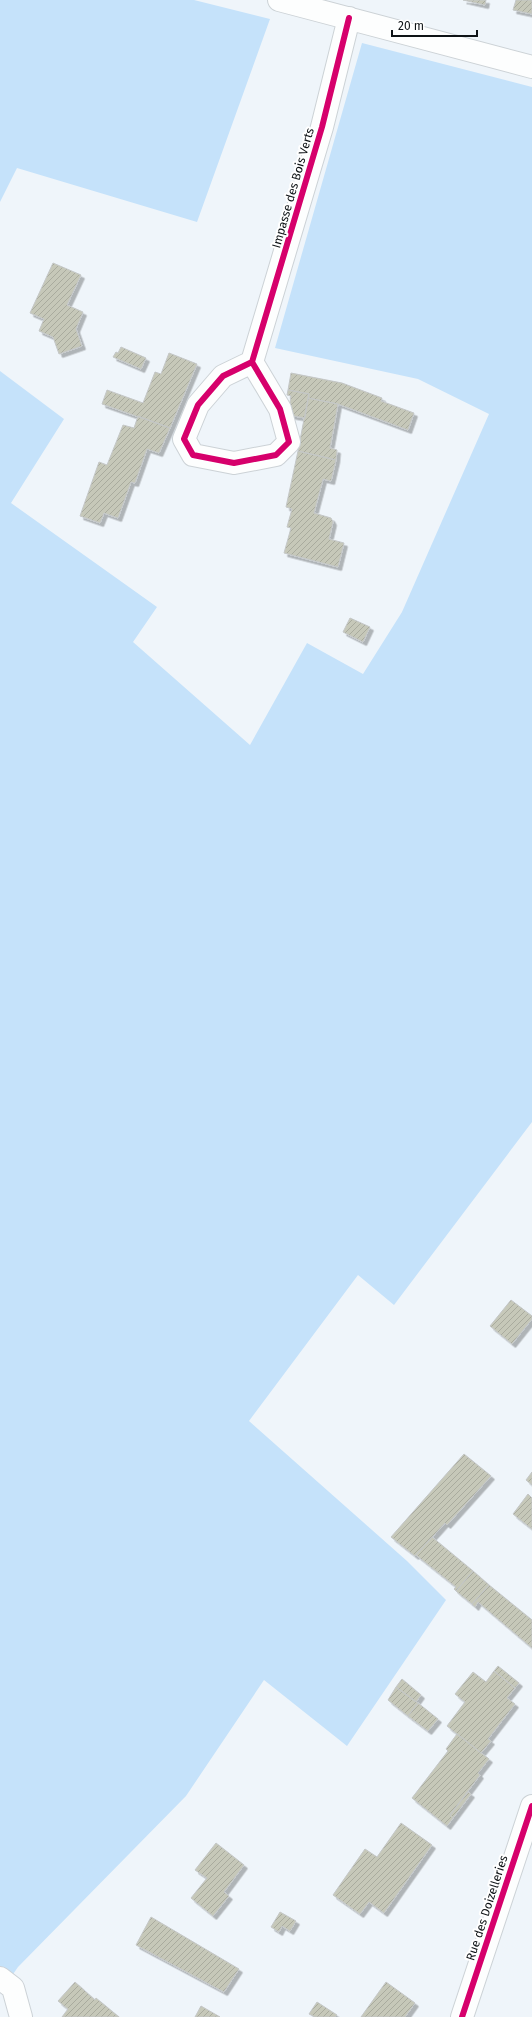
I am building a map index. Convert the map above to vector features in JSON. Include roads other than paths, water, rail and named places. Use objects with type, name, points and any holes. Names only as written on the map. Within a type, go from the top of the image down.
[{"type":"street","points":[[279,0],[532,67]]},
{"type":"street","name":"Impasse des Bois Verts","points":[[252,362],[322,127],[349,18]]},
{"type":"street","points":[[252,362],[280,409],[289,442],[276,455],[234,462],[193,455],[184,439],[198,405],[223,376],[252,362]]},
{"type":"street","name":"Rue des Doizelleries","points":[[462,2017],[532,1806]]},
{"type":"street","points":[[0,1978],[13,1988],[21,2017]]}]
